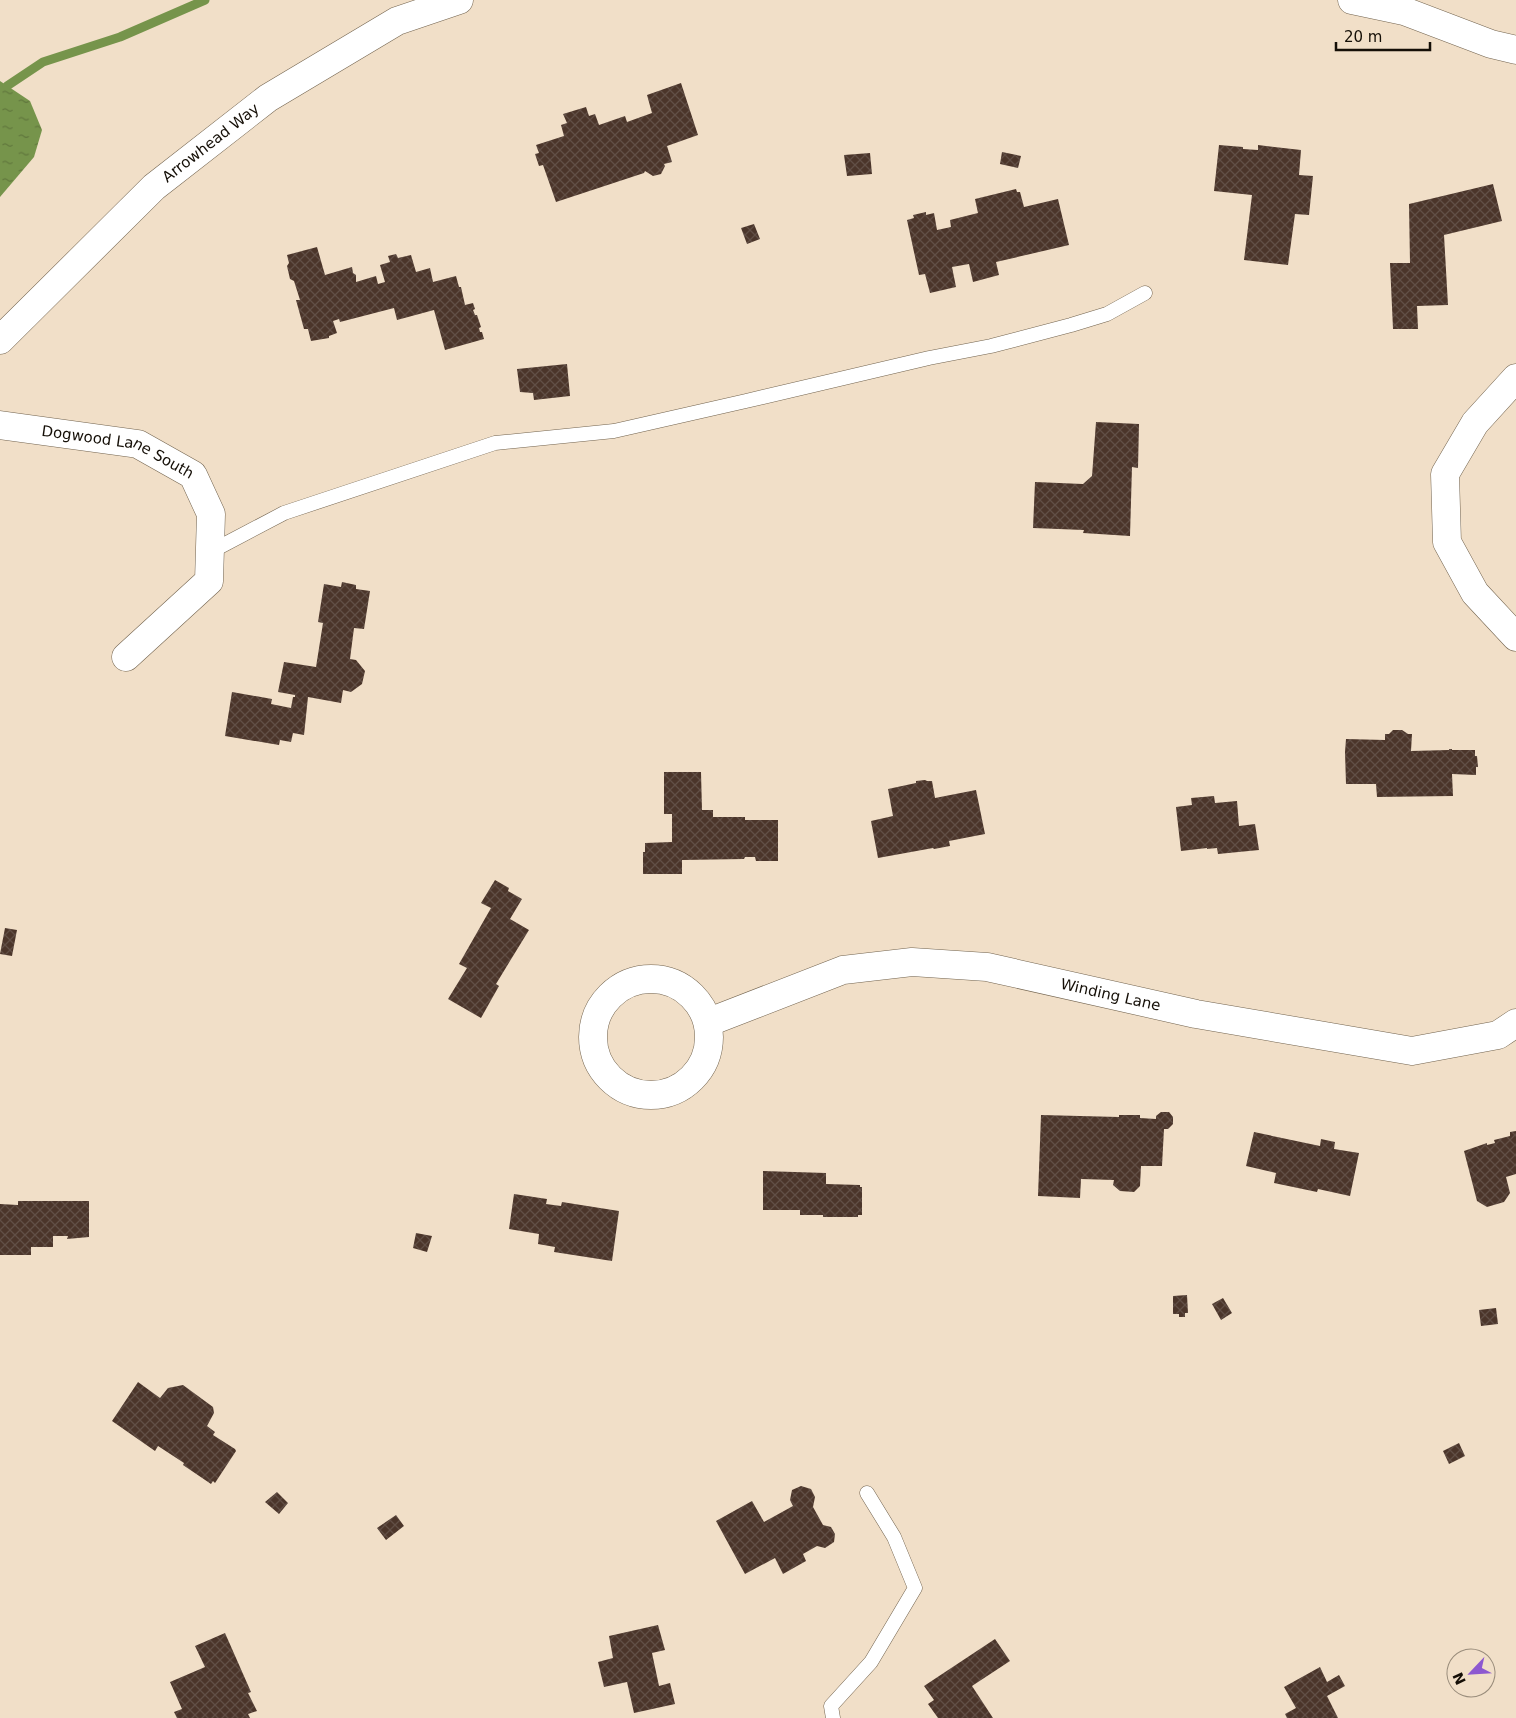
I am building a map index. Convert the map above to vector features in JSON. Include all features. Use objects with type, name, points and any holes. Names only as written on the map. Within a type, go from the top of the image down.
[{"type":"street","name":"Arrowhead Way","points":[[0,340],[154,187],[268,98],[398,21],[459,0]]},
{"type":"street","points":[[1352,0],[1405,5],[1491,44],[1516,50]]},
{"type":"street","points":[[1516,378],[1475,423],[1445,474],[1447,542],[1475,593],[1516,638]]},
{"type":"street","name":"Dogwood Lane South","points":[[0,425],[138,444],[193,475],[211,514],[209,582],[126,657]]},
{"type":"street","name":"Winding Lane","points":[[709,1022],[843,970],[912,962],[987,967],[1196,1014],[1412,1051],[1498,1035],[1516,1022]]},
{"type":"street","points":[[660,978],[682,986],[699,1001],[709,1022],[710,1046],[702,1068],[687,1085],[666,1094],[643,1096],[621,1088],[604,1072],[594,1052],[593,1028],[600,1006],[616,989],[637,980],[660,978]]},
{"type":"lane","points":[[210,552],[284,512],[495,444],[614,430],[871,373],[929,358],[991,346],[1106,314],[1145,293]]},
{"type":"lane","points":[[833,1718],[831,1706],[871,1662],[915,1588],[894,1537],[867,1493]]},
{"type":"water","points":[[0,81],[30,101],[42,130],[34,157],[0,197]]},
{"type":"building","points":[[681,83],[698,135],[667,146],[672,162],[664,164],[665,166],[661,174],[653,176],[645,171],[644,173],[556,202],[543,165],[539,166],[535,154],[539,153],[536,145],[564,136],[561,125],[567,123],[563,114],[586,107],[589,116],[595,114],[599,125],[625,116],[627,122],[652,113],[647,95]]},
{"type":"building","points":[[1219,145],[1258,150],[1258,145],[1301,150],[1299,175],[1313,176],[1309,215],[1295,214],[1288,265],[1244,260],[1252,195],[1214,191]]},
{"type":"building","points":[[1002,152],[1021,156],[1018,168],[1000,164]]},
{"type":"building","points":[[870,153],[872,174],[847,176],[844,155]]},
{"type":"building","points":[[1493,184],[1502,221],[1444,235],[1448,305],[1417,306],[1418,329],[1393,329],[1390,263],[1410,263],[1409,204]]},
{"type":"building","points":[[1016,189],[1017,192],[1020,192],[1024,207],[1058,199],[1069,245],[996,262],[999,275],[973,282],[969,264],[952,267],[956,287],[930,293],[925,274],[919,275],[907,220],[914,218],[913,215],[926,212],[926,215],[934,213],[937,230],[951,227],[950,220],[978,213],[975,199]]},
{"type":"building","points":[[754,224],[760,239],[747,244],[741,228]]},
{"type":"building","points":[[317,247],[325,275],[352,267],[353,273],[356,275],[356,282],[376,276],[378,284],[385,282],[380,265],[390,262],[388,256],[396,254],[398,258],[411,255],[416,272],[430,268],[433,282],[456,276],[459,287],[461,287],[465,305],[473,303],[475,309],[473,310],[475,315],[477,315],[481,327],[479,328],[480,332],[482,332],[484,339],[445,350],[434,310],[397,320],[394,308],[340,322],[339,319],[333,321],[337,333],[329,336],[329,338],[311,341],[308,329],[304,329],[296,300],[300,300],[294,281],[290,279],[287,255]]},
{"type":"building","points":[[567,364],[570,396],[534,400],[533,393],[520,392],[517,369]]},
{"type":"building","points":[[1096,422],[1139,424],[1138,468],[1132,467],[1130,536],[1083,533],[1084,530],[1033,528],[1035,482],[1083,484],[1092,476]]},
{"type":"building","points":[[342,582],[356,585],[356,589],[370,591],[364,629],[354,628],[350,659],[356,660],[365,671],[362,684],[351,692],[343,690],[341,703],[308,697],[304,735],[293,733],[291,742],[280,740],[279,745],[225,736],[232,692],[272,699],[271,704],[291,708],[295,695],[278,692],[284,662],[316,667],[323,623],[318,622],[324,584],[341,587]]},
{"type":"building","points":[[1393,730],[1402,730],[1412,734],[1411,751],[1475,750],[1478,767],[1476,767],[1476,775],[1452,774],[1453,796],[1377,797],[1376,784],[1346,784],[1346,739],[1385,740],[1385,734],[1389,734]]},
{"type":"building","points":[[664,772],[701,772],[702,810],[713,810],[713,817],[745,817],[745,820],[778,820],[778,861],[756,861],[755,857],[745,857],[744,859],[682,860],[682,874],[643,874],[645,843],[672,842],[672,814],[664,814]]},
{"type":"building","points":[[925,780],[932,781],[935,798],[976,790],[985,834],[949,841],[950,846],[878,858],[871,821],[893,816],[888,789]]},
{"type":"building","points":[[1214,796],[1215,803],[1237,801],[1239,826],[1255,824],[1259,850],[1218,854],[1217,848],[1181,851],[1176,807],[1192,805],[1191,798]]},
{"type":"building","points":[[495,880],[509,888],[508,891],[522,899],[510,919],[529,930],[496,984],[499,986],[481,1018],[448,999],[467,968],[459,964],[491,908],[481,903]]},
{"type":"building","points":[[5,928],[17,930],[12,956],[0,954]]},
{"type":"building","points":[[1161,1112],[1169,1112],[1173,1117],[1173,1124],[1168,1129],[1164,1129],[1162,1166],[1141,1166],[1140,1186],[1134,1192],[1120,1191],[1113,1185],[1114,1180],[1081,1179],[1080,1198],[1038,1196],[1041,1115],[1119,1117],[1119,1115],[1140,1115],[1140,1118],[1156,1119],[1156,1116]]},
{"type":"building","points":[[1516,1131],[1516,1174],[1506,1177],[1510,1193],[1504,1202],[1487,1207],[1477,1201],[1464,1151],[1487,1143],[1487,1145],[1495,1143],[1494,1140],[1510,1136],[1510,1132]]},
{"type":"building","points":[[1254,1132],[1320,1146],[1321,1139],[1335,1142],[1334,1149],[1359,1153],[1350,1196],[1318,1189],[1317,1192],[1274,1183],[1276,1173],[1246,1166]]},
{"type":"building","points":[[763,1171],[826,1173],[826,1184],[860,1185],[862,1187],[862,1215],[858,1215],[858,1217],[823,1217],[823,1215],[800,1215],[800,1210],[763,1210]]},
{"type":"building","points":[[514,1194],[547,1199],[546,1204],[561,1206],[562,1202],[619,1211],[612,1261],[554,1252],[555,1247],[538,1244],[539,1234],[509,1229]]},
{"type":"building","points":[[18,1201],[89,1201],[89,1237],[67,1239],[68,1236],[53,1236],[53,1247],[31,1247],[31,1255],[0,1255],[0,1204],[18,1205]]},
{"type":"building","points":[[416,1233],[432,1236],[427,1252],[413,1248]]},
{"type":"building","points":[[1187,1295],[1188,1313],[1185,1313],[1185,1317],[1173,1314],[1173,1296]]},
{"type":"building","points":[[1223,1298],[1232,1313],[1221,1320],[1212,1304]]},
{"type":"building","points":[[1496,1308],[1498,1324],[1481,1326],[1479,1310]]},
{"type":"building","points":[[138,1382],[160,1398],[168,1388],[183,1385],[213,1407],[214,1413],[207,1426],[215,1432],[213,1435],[236,1451],[215,1483],[213,1481],[211,1484],[158,1446],[155,1451],[112,1421]]},
{"type":"building","points":[[1459,1443],[1465,1456],[1449,1464],[1443,1451]]},
{"type":"building","points":[[801,1486],[811,1489],[815,1497],[813,1507],[823,1525],[831,1527],[835,1534],[834,1542],[825,1548],[817,1546],[803,1554],[806,1561],[783,1574],[775,1558],[745,1574],[716,1521],[752,1501],[764,1522],[793,1506],[790,1500],[792,1490]]},
{"type":"building","points":[[277,1492],[288,1503],[279,1514],[265,1502]]},
{"type":"building","points":[[396,1515],[404,1526],[386,1540],[377,1528]]},
{"type":"building","points":[[658,1625],[665,1650],[652,1653],[659,1686],[670,1683],[675,1704],[634,1713],[627,1682],[604,1687],[598,1662],[613,1658],[609,1636]]},
{"type":"building","points":[[225,1633],[251,1692],[248,1693],[257,1711],[248,1714],[250,1718],[177,1718],[174,1712],[182,1709],[170,1682],[205,1667],[195,1646]]},
{"type":"building","points":[[995,1639],[1010,1661],[972,1686],[993,1718],[938,1718],[928,1704],[934,1700],[924,1686]]},
{"type":"building","points":[[1320,1667],[1327,1682],[1339,1675],[1345,1686],[1327,1696],[1338,1718],[1287,1718],[1285,1714],[1296,1708],[1284,1687]]},
{"type":"waterway","points":[[7,86],[43,62],[120,37],[205,0]]}]
